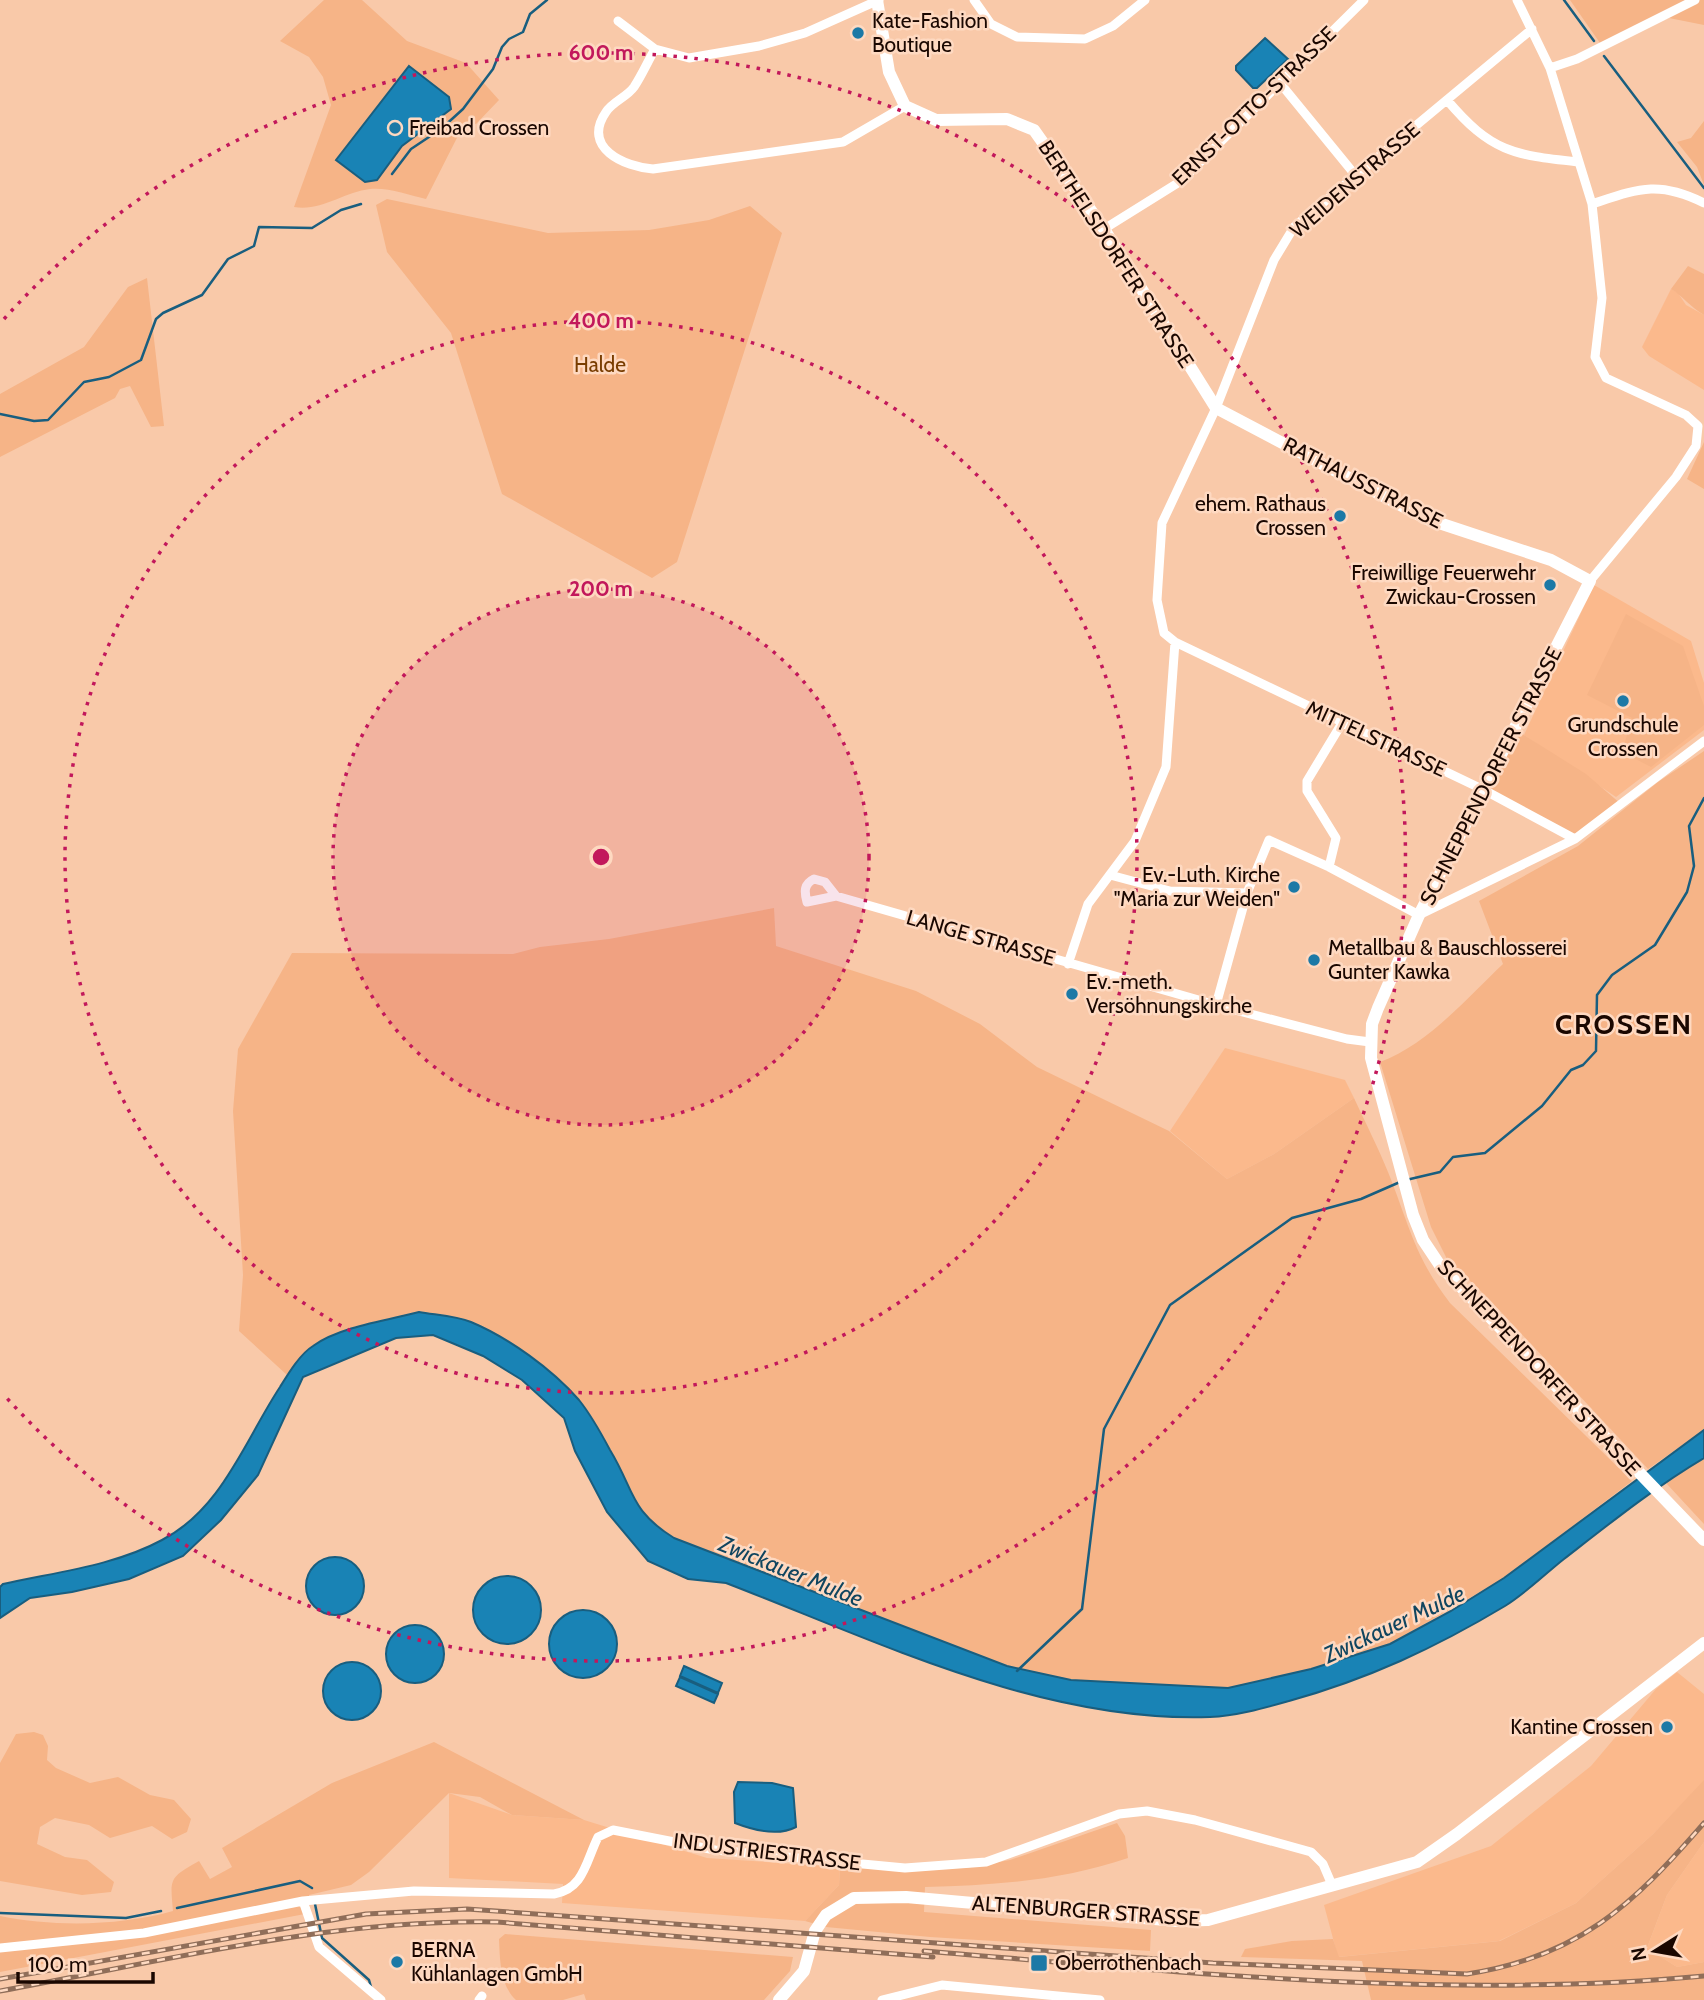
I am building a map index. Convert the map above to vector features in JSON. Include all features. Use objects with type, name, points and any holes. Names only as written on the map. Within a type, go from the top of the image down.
[{"type":"street","points":[[618,21],[655,48],[689,58],[759,46],[805,33],[878,0],[889,72],[905,106],[843,142],[653,169],[634,167],[614,160],[602,145],[600,125],[606,111],[633,89],[655,48]]},
{"type":"street","points":[[974,0],[991,24],[1017,37],[1085,38],[1113,26],[1144,0]]},
{"type":"street","name":"ERNST-OTTO-STRASSE","points":[[1104,229],[1181,181],[1364,0]]},
{"type":"street","name":"SCHNEPPENDORFER STRASSE","points":[[1517,0],[1550,68],[1592,204],[1602,299],[1595,357],[1606,378],[1701,422],[1696,446],[1676,477],[1590,581],[1419,915],[1377,1008],[1370,1042],[1371,1058],[1413,1215],[1423,1240],[1439,1264],[1702,1537]]},
{"type":"street","points":[[1550,68],[1577,60],[1695,0]]},
{"type":"street","name":"WEIDENSTRASSE","points":[[1175,642],[1164,633],[1157,600],[1162,523],[1216,408],[1274,260],[1294,228],[1532,29]]},
{"type":"street","points":[[1280,83],[1356,176]]},
{"type":"street","points":[[1447,100],[1475,130],[1503,149],[1578,162]]},
{"type":"street","name":"BERTHELSDORFER STRASSE","points":[[905,106],[936,120],[1007,119],[1034,130],[1104,229],[1216,408]]},
{"type":"street","points":[[1592,204],[1642,188],[1679,190],[1704,204]]},
{"type":"street","name":"RATHAUSSTRASSE","points":[[1216,408],[1427,519],[1551,560],[1590,581]]},
{"type":"street","points":[[1068,964],[1088,904],[1135,841],[1166,767],[1175,642]]},
{"type":"street","name":"MITTELSTRASSE","points":[[1175,642],[1484,790],[1575,839]]},
{"type":"street","points":[[1329,867],[1336,842],[1335,834],[1307,791],[1307,781],[1342,723]]},
{"type":"street","points":[[1216,1005],[1247,893],[1269,840],[1329,867],[1419,915],[1575,839],[1704,741]]},
{"type":"street","points":[[1110,875],[1170,891],[1247,893]]},
{"type":"street","name":"LANGE STRASSE","points":[[836,896],[1216,1005],[1370,1042]]},
{"type":"street","name":"ALTENBURGER STRASSE","points":[[779,2000],[804,1971],[815,1931],[826,1915],[854,1898],[906,1898],[1198,1920],[1417,1861],[1468,1826],[1704,1643]]},
{"type":"street","name":"INDUSTRIESTRASSE","points":[[0,1948],[144,1933],[303,1901],[414,1891],[543,1894],[567,1892],[579,1883],[598,1837],[613,1830],[715,1850],[905,1868],[986,1862],[1119,1814],[1147,1811],[1195,1819],[1311,1852],[1323,1864],[1332,1885]]},
{"type":"street","points":[[303,1901],[315,1942],[380,1998]]},
{"type":"street","points":[[882,2000],[942,1985],[1100,2000]]},
{"type":"shaded area","points":[[1671,289],[1678,293],[1686,305],[1704,315],[1704,390],[1649,356],[1642,347]]},
{"type":"shaded area","name":"Grundschule Crossen","points":[[1594,585],[1691,641],[1704,683],[1704,730],[1616,797],[1524,735]]},
{"type":"shaded area","points":[[1225,1048],[1345,1080],[1354,1098],[1274,1154],[1227,1179],[1170,1131]]},
{"type":"shaded area","points":[[1677,1672],[1704,1694],[1704,1781],[1653,1834],[1576,1903],[1499,1941],[1338,1957],[1324,1905],[1491,1846],[1591,1766],[1656,1689]]},
{"type":"shaded area","points":[[449,1793],[512,1815],[584,1820],[707,1858],[840,1867],[839,1885],[805,1921],[562,1903],[563,1884],[449,1878]]},
{"type":"shaded area","points":[[1704,1842],[1704,1962],[1677,1967],[1647,1948],[1667,1895]]},
{"type":"green space","points":[[324,0],[362,0],[407,41],[466,63],[499,100],[476,124],[464,124],[426,199],[391,190],[370,189],[313,207],[294,207],[331,105],[323,77],[309,57],[280,41]]},
{"type":"green space","points":[[1570,0],[1704,0],[1704,25],[1669,18],[1600,43]]},
{"type":"green space","points":[[1704,121],[1704,185],[1697,167],[1677,142],[1691,138]]},
{"type":"green space","name":"Halde","points":[[387,199],[548,233],[649,230],[709,220],[750,206],[782,233],[677,562],[652,578],[502,494],[451,333],[387,252],[376,205]]},
{"type":"green space","points":[[1688,266],[1704,274],[1704,315],[1671,289]]},
{"type":"green space","points":[[147,278],[164,426],[151,427],[130,386],[120,389],[115,398],[0,457],[0,394],[84,347],[128,287]]},
{"type":"green space","points":[[1704,442],[1704,489],[1687,479]]},
{"type":"green space","points":[[1626,614],[1683,646],[1704,706],[1704,725],[1651,767],[1622,752],[1632,718],[1587,695]]},
{"type":"green space","points":[[1516,730],[1586,774],[1621,804],[1575,839],[1484,790]]},
{"type":"green space","points":[[1704,751],[1704,1430],[1648,1469],[1487,1297],[1447,1259],[1431,1227],[1380,1062],[1430,1032],[1503,964],[1479,901],[1578,846],[1658,782]]},
{"type":"green space","points":[[774,908],[776,946],[916,991],[980,1024],[1037,1067],[1169,1131],[1227,1179],[1274,1154],[1354,1098],[1384,1163],[1420,1255],[1450,1303],[1632,1481],[1504,1578],[1390,1644],[1311,1669],[1228,1688],[1071,1680],[1007,1666],[674,1538],[651,1523],[638,1509],[612,1452],[579,1400],[419,1312],[356,1328],[313,1346],[287,1375],[239,1331],[243,1275],[233,1111],[238,1049],[292,953],[513,954],[540,947],[609,939]]},
{"type":"green space","points":[[1704,1458],[1704,1524],[1666,1483]]},
{"type":"green space","points":[[34,1732],[43,1735],[48,1746],[47,1760],[56,1768],[90,1783],[118,1777],[150,1795],[174,1800],[191,1819],[187,1832],[172,1839],[152,1826],[110,1838],[89,1825],[55,1818],[40,1827],[37,1844],[65,1857],[87,1860],[114,1882],[111,1892],[82,1895],[0,1881],[0,1763],[16,1734]]},
{"type":"green space","points":[[434,1742],[584,1820],[512,1815],[480,1797],[449,1793],[369,1872],[351,1885],[309,1895],[310,1913],[0,1972],[0,1916],[42,1922],[87,1923],[131,1920],[173,1911],[172,1885],[182,1871],[199,1861],[210,1879],[232,1867],[222,1848],[332,1783]]},
{"type":"green space","points":[[1704,1780],[1704,1842],[1667,1895],[1647,1948],[1677,1967],[1704,1962],[1704,2000],[1371,2000],[1362,1961],[1241,1957],[1245,1949],[1292,1941],[1333,1939],[1339,1957],[1500,1941],[1576,1903],[1653,1834]]},
{"type":"green space","points":[[1117,1823],[1125,1836],[1128,1858],[1053,1877],[925,1887],[924,1912],[1151,1930],[1150,1951],[930,1937],[826,1927],[805,1921],[839,1885],[840,1867],[966,1868],[1010,1860]]},
{"type":"green space","points":[[505,1934],[793,1957],[790,1971],[764,2000],[586,2000],[584,1994],[563,2000],[516,2000],[507,1987],[502,1972],[499,1939]]},
{"type":"water","points":[[1265,38],[1288,59],[1257,88],[1253,88],[1236,70],[1236,66]]},
{"type":"water","name":"Freibad Crossen","points":[[409,66],[449,97],[451,109],[402,146],[377,180],[365,182],[336,160]]},
{"type":"water","points":[[419,1312],[471,1322],[515,1346],[556,1377],[579,1400],[592,1418],[641,1509],[659,1528],[674,1538],[1007,1666],[1071,1680],[1228,1688],[1311,1669],[1390,1644],[1504,1578],[1704,1430],[1704,1458],[1632,1506],[1513,1601],[1400,1661],[1346,1683],[1250,1711],[1210,1717],[1148,1715],[1085,1707],[1024,1693],[902,1653],[726,1583],[688,1579],[648,1561],[607,1512],[575,1451],[564,1418],[522,1380],[483,1356],[433,1335],[396,1338],[303,1377],[258,1475],[221,1520],[183,1556],[129,1579],[30,1598],[0,1618],[0,1587],[3,1584],[124,1556],[144,1549],[183,1527],[216,1492],[291,1370],[313,1346],[350,1329]]},
{"type":"water","points":[[335,1557],[346,1559],[359,1570],[364,1586],[362,1597],[351,1610],[335,1615],[324,1613],[311,1602],[306,1586],[308,1575],[319,1562]]},
{"type":"water","points":[[507,1576],[520,1579],[531,1586],[538,1597],[541,1610],[538,1623],[531,1634],[520,1641],[507,1644],[494,1641],[483,1634],[476,1623],[473,1610],[476,1597],[483,1586],[494,1579]]},
{"type":"water","points":[[583,1610],[596,1613],[607,1620],[614,1631],[617,1644],[614,1657],[607,1668],[596,1675],[583,1678],[570,1675],[559,1668],[552,1657],[549,1644],[552,1631],[559,1620],[570,1613]]},
{"type":"water","points":[[415,1625],[426,1627],[439,1638],[444,1654],[442,1665],[431,1678],[415,1683],[404,1681],[391,1670],[386,1654],[388,1643],[399,1630]]},
{"type":"water","points":[[352,1662],[363,1664],[376,1675],[381,1691],[379,1702],[368,1715],[352,1720],[341,1718],[328,1707],[323,1691],[325,1680],[336,1667]]},
{"type":"water","points":[[684,1666],[722,1683],[718,1693],[680,1676]]},
{"type":"water","points":[[680,1677],[718,1694],[714,1703],[676,1686]]},
{"type":"water","points":[[738,1782],[772,1783],[793,1788],[796,1827],[773,1832],[735,1823],[734,1792]]},
{"type":"waterway","points":[[392,174],[411,149],[441,129],[463,109],[493,69],[502,47],[509,39],[523,32],[530,14],[547,0]]},
{"type":"waterway","points":[[1564,0],[1594,41]]},
{"type":"waterway","points":[[1604,56],[1704,188]]},
{"type":"waterway","points":[[0,414],[34,421],[48,420],[84,382],[109,377],[141,360],[156,319],[202,295],[228,259],[254,246],[259,227],[312,228],[341,210],[361,204]]},
{"type":"waterway","points":[[1406,1180],[1440,1172],[1453,1157],[1485,1153],[1542,1106],[1571,1070],[1583,1065],[1596,1051],[1597,995],[1612,975],[1655,945],[1687,892],[1694,866],[1689,826],[1704,798]]},
{"type":"waterway","points":[[1017,1671],[1082,1609],[1104,1429],[1170,1305],[1292,1218],[1361,1199],[1400,1182]]},
{"type":"waterway","points":[[177,1908],[300,1881],[312,1888]]},
{"type":"waterway","points":[[315,1904],[322,1938],[369,1980],[371,1987]]},
{"type":"waterway","points":[[0,1913],[126,1918],[161,1911]]},
{"type":"railway","points":[[0,1979],[366,1914],[467,1909],[1213,1963],[1467,1974],[1541,1955],[1600,1923],[1653,1879],[1704,1823]]},
{"type":"railway","points":[[0,1991],[247,1944],[372,1927],[434,1923],[497,1922],[933,1957]]},
{"type":"railway","points":[[924,1951],[1216,1974],[1412,1984],[1607,1983],[1704,1976]]},
{"type":"place","name":"Kate-Fashion Boutique","points":[[858,33]]},
{"type":"place","name":"Freibad Crossen","points":[[395,128]]},
{"type":"place","name":"ehem. Rathaus Crossen","points":[[1340,516]]},
{"type":"place","name":"Freiwillige Feuerwehr Zwickau-Crossen","points":[[1550,585]]},
{"type":"place","name":"Grundschule Crossen","points":[[1623,701]]},
{"type":"place","name":"Ev.-Luth. Kirche \"Maria zur Weiden\"","points":[[1294,887]]},
{"type":"place","name":"Metallbau & Bauschlosserei Gunter Kawka","points":[[1314,960]]},
{"type":"place","name":"Ev.-meth. Versöhnungskirche","points":[[1072,994]]},
{"type":"place","name":"Kantine Crossen","points":[[1667,1727]]},
{"type":"place","name":"BERNA Kühlanlagen GmbH","points":[[397,1962]]},
{"type":"place","name":"Oberrothenbach","points":[[1039,1963]]},
{"type":"district","name":"CROSSEN","points":[[1624,1024]]},
{"type":"water label","name":"Zwickauer Mulde","points":[[791,1571]]},
{"type":"water label","name":"Zwickauer Mulde","points":[[1394,1624]]}]
